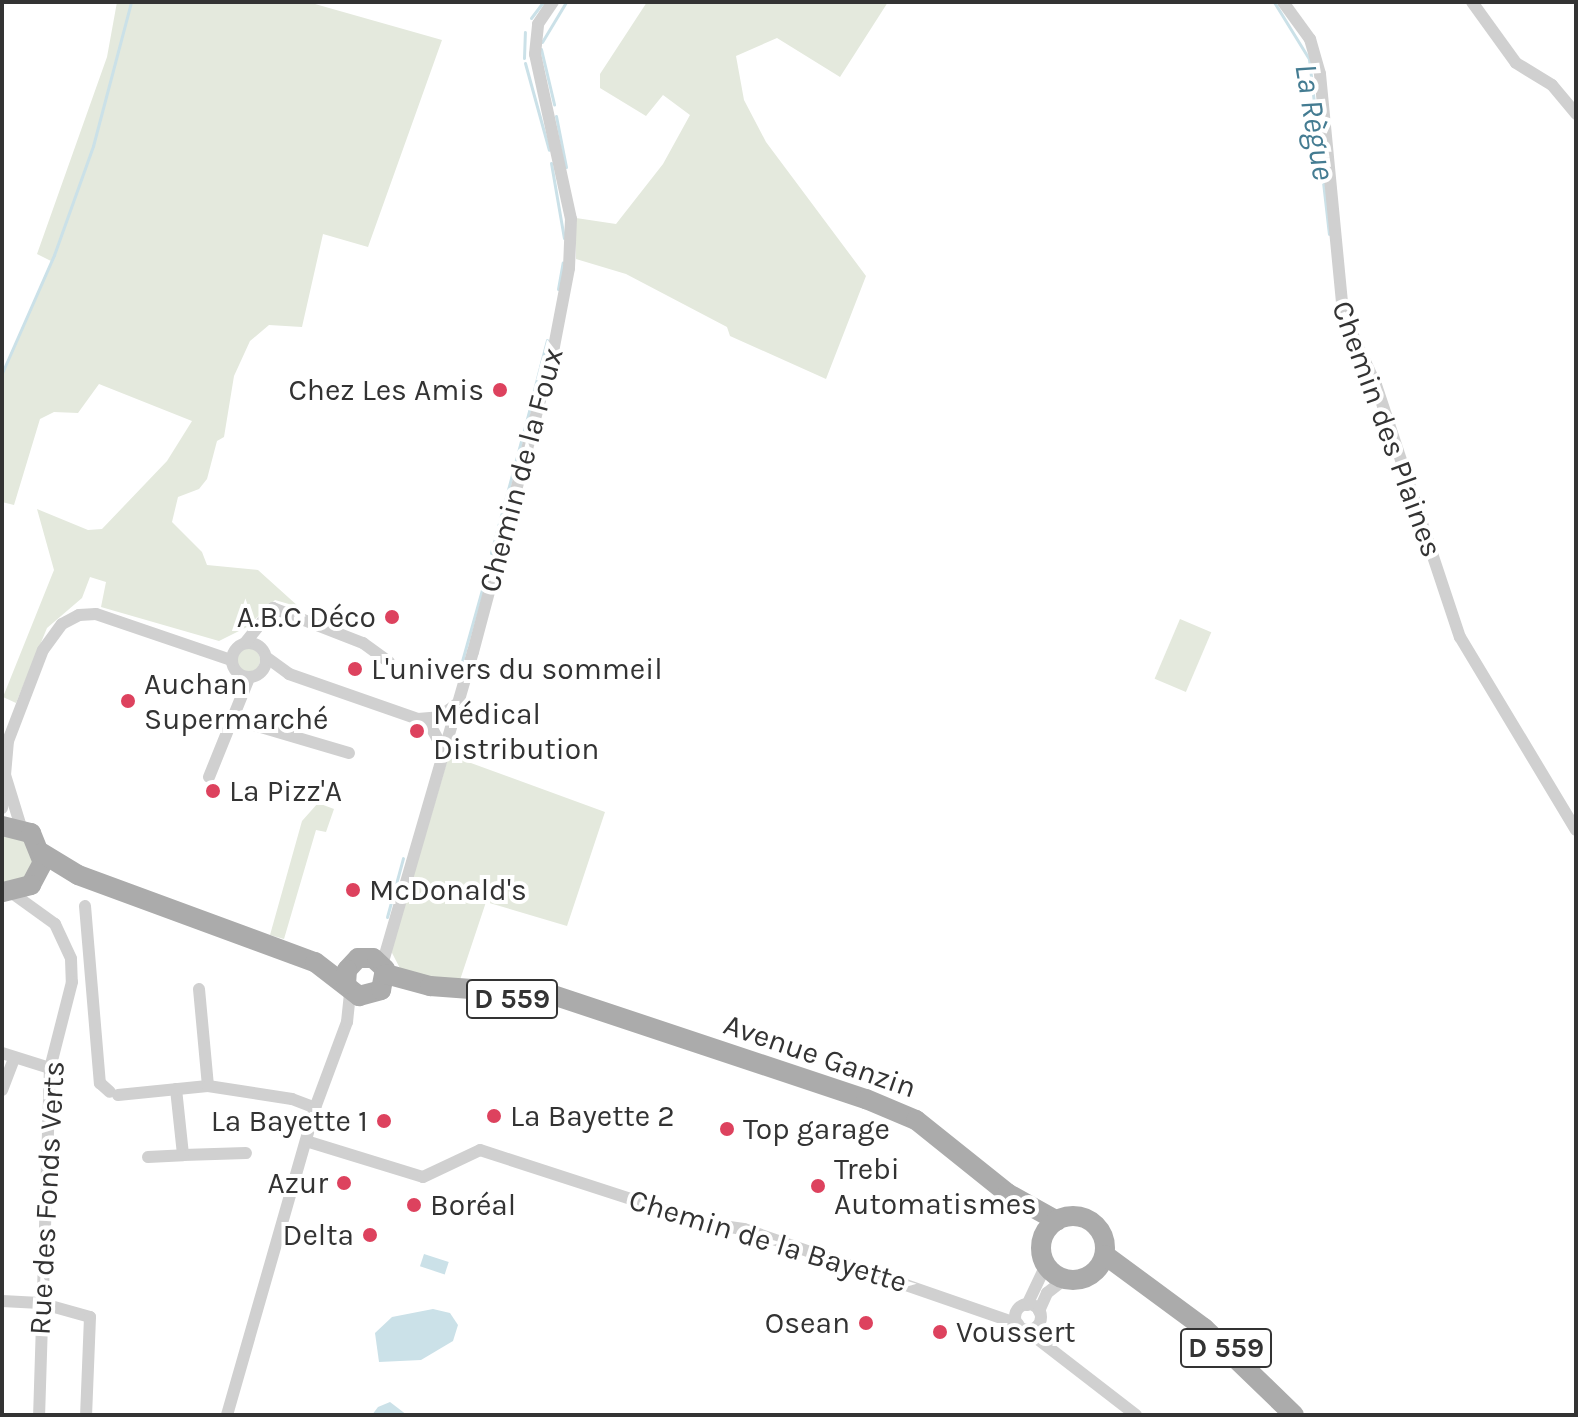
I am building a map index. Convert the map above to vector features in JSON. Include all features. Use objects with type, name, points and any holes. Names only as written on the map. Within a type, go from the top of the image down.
[{"type":"main road","points":[[11,827],[31,833],[42,853],[78,875],[366,978]]},
{"type":"main road","points":[[22,891],[42,853]]},
{"type":"main road","points":[[22,891],[78,875]]},
{"type":"main road","name":"Avenue Ganzin","points":[[366,978],[545,1002],[640,1025],[890,1108],[940,1137],[1007,1193],[1057,1221]]},
{"type":"main road","name":"Avenue Ganzin","points":[[1007,1193],[1042,1243]]},
{"type":"main road","points":[[1077,1217],[1091,1222],[1102,1235],[1105,1255],[1093,1273],[1065,1279],[1046,1265],[1042,1243],[1057,1221],[1077,1217]]},
{"type":"main road","name":"D 559","points":[[1105,1255],[1204,1328],[1294,1415]]},
{"type":"main road","name":"D 559","points":[[1093,1273],[1149,1290]]},
{"type":"street","name":"Chemin de la Foux","points":[[227,1415],[315,1108],[347,1022],[388,934],[458,703],[553,352],[569,268],[571,219],[535,54],[538,24],[553,2]]},
{"type":"street","name":"Chemin des Plaines","points":[[1283,2],[1310,39],[1320,74],[1343,314],[1376,385],[1460,637],[1576,830]]},
{"type":"street","points":[[1472,2],[1516,63],[1552,85],[1576,114]]},
{"type":"street","points":[[209,777],[238,696],[243,663],[259,628],[273,608],[288,611],[320,630],[363,643],[389,662]]},
{"type":"street","points":[[2,808],[8,741],[43,650],[62,624],[79,615],[96,614],[207,648],[243,663],[289,674],[418,719],[431,727],[444,750]]},
{"type":"street","points":[[259,628],[263,652],[289,674]]},
{"type":"street","points":[[243,663],[263,652]]},
{"type":"street","points":[[243,663],[263,652]]},
{"type":"street","points":[[418,719],[436,717],[458,703]]},
{"type":"street","points":[[436,717],[448,736]]},
{"type":"street","points":[[230,718],[349,753]]},
{"type":"street","points":[[6,783],[11,827]]},
{"type":"street","points":[[22,891],[60,931],[71,959],[89,958]]},
{"type":"street","points":[[85,906],[100,1083],[114,1093],[208,1086],[292,1099],[315,1108]]},
{"type":"street","name":"Rue des Fonds Verts","points":[[39,1415],[50,1068],[72,982],[71,959]]},
{"type":"street","points":[[199,989],[208,1086]]},
{"type":"street","points":[[2,1090],[8,1055],[50,1068]]},
{"type":"street","points":[[176,1089],[183,1155]]},
{"type":"street","name":"Chemin de la Bayette","points":[[306,1141],[423,1177],[480,1150],[542,1166],[552,1174],[708,1224],[744,1229],[996,1313],[1025,1319]]},
{"type":"street","points":[[148,1157],[246,1153]]},
{"type":"street","points":[[1025,1319],[1046,1265]]},
{"type":"street","points":[[1025,1319],[1039,1311],[1047,1293],[1065,1279]]},
{"type":"street","points":[[2,1301],[44,1304],[90,1317],[86,1415]]},
{"type":"street","points":[[1025,1319],[1046,1347],[1136,1415]]},
{"type":"shaded area","points":[[117,2],[308,2],[442,40],[368,247],[323,234],[302,327],[269,325],[250,341],[234,376],[224,437],[217,441],[207,479],[199,489],[178,497],[172,522],[202,552],[207,565],[258,570],[299,607],[275,600],[247,627],[219,641],[101,607],[106,582],[90,577],[82,598],[47,628],[16,703],[3,697],[54,570],[37,509],[88,530],[102,529],[167,461],[192,421],[99,384],[78,413],[54,412],[40,419],[14,505],[2,502],[2,374],[51,261],[37,254],[107,57]]},
{"type":"shaded area","points":[[647,2],[888,2],[840,77],[777,38],[736,56],[744,100],[766,142],[866,276],[826,379],[730,336],[727,327],[626,274],[576,259],[576,218],[616,224],[663,164],[690,115],[663,95],[646,116],[600,88],[600,74]]},
{"type":"shaded area","points":[[1180,619],[1211,632],[1186,692],[1155,679]]},
{"type":"shaded area","points":[[248,648],[257,651],[260,660],[257,669],[248,672],[239,669],[236,660],[239,651]]},
{"type":"shaded area","points":[[449,755],[605,812],[567,926],[486,902],[459,983],[404,976],[391,951]]},
{"type":"shaded area","points":[[318,803],[334,809],[326,832],[316,830],[284,939],[270,935],[302,821]]},
{"type":"shaded area","points":[[2,835],[25,839],[35,860],[24,880],[2,883]]},
{"type":"water","points":[[424,1254],[449,1262],[445,1274],[420,1266]]},
{"type":"water","points":[[433,1309],[450,1313],[458,1325],[453,1341],[421,1360],[379,1362],[375,1333],[392,1317]]},
{"type":"water","points":[[390,1402],[407,1415],[372,1415],[378,1407]]},
{"type":"waterway","points":[[2,373],[54,255],[93,146],[131,2]]},
{"type":"waterway","points":[[531,18],[543,2]]},
{"type":"waterway","points":[[542,42],[566,2]]},
{"type":"waterway","name":"La Règue","points":[[1274,2],[1309,59],[1329,234]]},
{"type":"waterway","points":[[524,58],[525,32]]},
{"type":"waterway","points":[[541,49],[554,104]]},
{"type":"waterway","points":[[525,63],[549,150]]},
{"type":"waterway","points":[[556,116],[566,167]]},
{"type":"waterway","points":[[551,163],[564,238]]},
{"type":"waterway","points":[[558,289],[563,262]]},
{"type":"waterway","points":[[532,398],[547,340]]},
{"type":"waterway","points":[[491,553],[530,407]]},
{"type":"waterway","points":[[457,679],[490,561]]},
{"type":"waterway","points":[[387,917],[403,858]]},
{"type":"place","name":"Chez Les Amis","points":[[500,390]]},
{"type":"place","name":"A.B.C Déco","points":[[392,617]]},
{"type":"place","name":"L'univers du sommeil","points":[[355,669]]},
{"type":"place","name":"Auchan Supermarché","points":[[128,701]]},
{"type":"place","name":"Médical Distribution","points":[[417,731]]},
{"type":"place","name":"La Pizz'A","points":[[213,791]]},
{"type":"place","name":"McDonald's","points":[[353,890]]},
{"type":"place","name":"La Bayette 2","points":[[494,1116]]},
{"type":"place","name":"La Bayette 1","points":[[384,1121]]},
{"type":"place","name":"Top garage","points":[[727,1129]]},
{"type":"place","name":"Azur","points":[[344,1183]]},
{"type":"place","name":"Trebi Automatismes","points":[[818,1186]]},
{"type":"place","name":"Boréal","points":[[414,1205]]},
{"type":"place","name":"Delta","points":[[370,1235]]},
{"type":"place","name":"Osean","points":[[866,1323]]},
{"type":"place","name":"Voussert","points":[[940,1332]]}]
